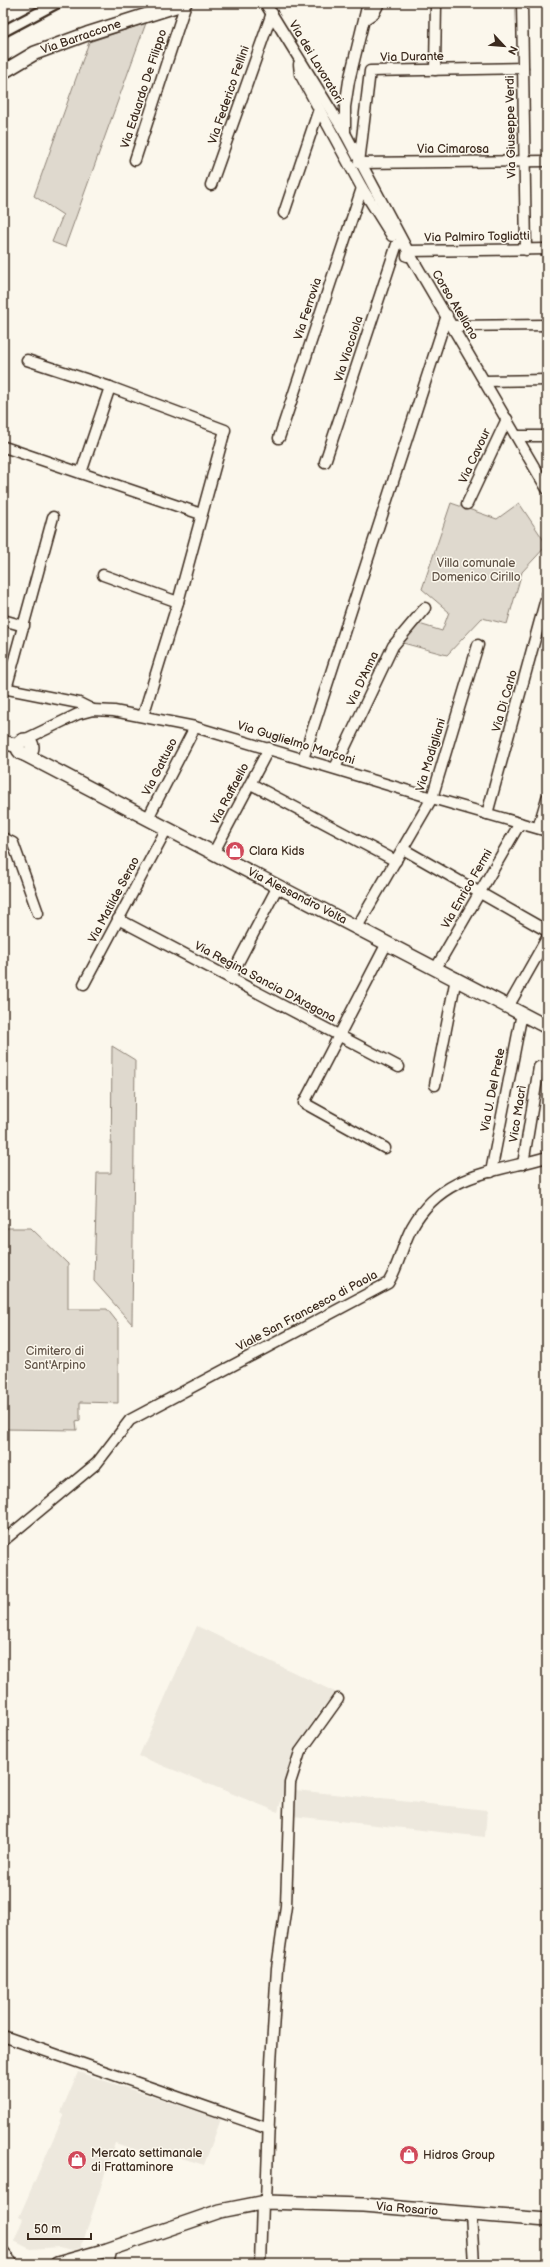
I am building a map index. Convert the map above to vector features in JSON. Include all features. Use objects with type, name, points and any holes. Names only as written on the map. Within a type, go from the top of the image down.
[{"type":"street","name":"Via Barraccone","points":[[3,72],[35,53],[86,34],[186,3]]},
{"type":"street","name":"Via Eduardo De Filippo","points":[[134,160],[186,3]]},
{"type":"street","name":"Via dei Lavoratori","points":[[266,3],[344,133]]},
{"type":"street","points":[[344,133],[345,107],[349,80],[368,3]]},
{"type":"street","points":[[365,19],[374,13],[379,3]]},
{"type":"street","points":[[436,3],[436,70]]},
{"type":"street","name":"Via Giuseppe Verdi","points":[[522,3],[526,250]]},
{"type":"street","name":"Via Federico Fellini","points":[[211,185],[272,13]]},
{"type":"street","points":[[299,59],[300,74],[362,188],[398,244],[404,257],[408,251]]},
{"type":"street","name":"Via Durante","points":[[359,163],[370,71],[523,68]]},
{"type":"street","points":[[284,213],[319,109]]},
{"type":"street","name":"Corso Atellano","points":[[344,133],[408,251],[447,315],[547,489]]},
{"type":"street","name":"Via Cimarosa","points":[[359,163],[547,161]]},
{"type":"street","name":"Via Ferrovia","points":[[279,438],[362,188]]},
{"type":"street","name":"Via Viocciola","points":[[325,462],[398,244]]},
{"type":"street","name":"Via Palmiro Togliatti","points":[[408,251],[547,249]]},
{"type":"street","points":[[303,759],[447,315]]},
{"type":"street","points":[[453,326],[547,325]]},
{"type":"street","points":[[27,360],[110,387],[225,430],[178,602],[143,716]]},
{"type":"street","points":[[485,381],[547,380]]},
{"type":"street","points":[[81,473],[110,387]]},
{"type":"street","name":"Via Cavour","points":[[467,504],[507,419]]},
{"type":"street","points":[[517,436],[547,436]]},
{"type":"street","points":[[4,448],[202,514]]},
{"type":"street","points":[[53,517],[24,626],[4,688],[79,703],[93,710]]},
{"type":"street","points":[[103,575],[178,602]]},
{"type":"street","name":"Via Di Carlo","points":[[487,814],[547,594]]},
{"type":"street","name":"Via D'Anna","points":[[335,768],[393,646],[425,608]]},
{"type":"street","points":[[3,620],[24,626]]},
{"type":"street","name":"Via Modigliani","points":[[357,927],[432,798],[478,645]]},
{"type":"street","name":"Via Guglielmo Marconi","points":[[27,744],[78,714],[93,710],[114,711],[195,727],[432,798],[542,829]]},
{"type":"street","name":"Via Gattuso","points":[[148,818],[195,727]]},
{"type":"street","name":"Via Alessandro Volta","points":[[3,742],[27,744],[148,818],[547,1027]]},
{"type":"street","name":"Via Raffaello","points":[[214,852],[269,748]]},
{"type":"street","points":[[251,784],[396,861]]},
{"type":"street","points":[[542,829],[547,798]]},
{"type":"street","name":"Via Enrico Fermi","points":[[436,968],[520,823]]},
{"type":"street","name":"Via Matilde Serao","points":[[84,984],[167,828]]},
{"type":"street","points":[[3,838],[13,843],[38,913]]},
{"type":"street","points":[[402,850],[547,931]]},
{"type":"street","points":[[230,978],[278,886]]},
{"type":"street","name":"Via Regina Sancia D'Aragona","points":[[118,919],[399,1067]]},
{"type":"street","points":[[508,1007],[547,938]]},
{"type":"street","points":[[385,1148],[304,1103],[388,943]]},
{"type":"street","points":[[435,1085],[456,978]]},
{"type":"street","name":"Via U. Del Prete","points":[[491,1172],[522,1013]]},
{"type":"street","name":"Vico Macrì","points":[[523,1164],[539,1068]]},
{"type":"street","name":"Viale San Francesco di Paola","points":[[3,1541],[97,1463],[130,1420],[388,1283],[394,1273],[411,1229],[423,1208],[437,1195],[454,1183],[547,1157]]},
{"type":"street","points":[[260,2264],[269,2129],[270,2064],[277,1975],[286,1906],[290,1783],[300,1752],[338,1699]]},
{"type":"street","points":[[3,2036],[269,2129]]},
{"type":"street","name":"Via Rosario","points":[[57,2264],[112,2248],[220,2211],[264,2202],[363,2205],[547,2220]]},
{"type":"street","points":[[470,2214],[474,2264]]},
{"type":"street","points":[[108,2264],[112,2248]]},
{"type":"street","points":[[3,2252],[12,2264]]},
{"type":"shaded area","points":[[197,1626],[337,1693],[322,1708],[296,1747],[278,1812],[139,1756]]},
{"type":"shaded area","points":[[295,1790],[487,1810],[485,1837],[293,1816]]},
{"type":"shaded area","name":"Mercato settimanale di Frattaminore","points":[[78,2072],[221,2119],[204,2165],[163,2152],[162,2154],[154,2152],[152,2155],[115,2143],[81,2248],[72,2250],[59,2247],[30,2249],[14,2241],[23,2219],[19,2217],[64,2114],[61,2112]]},
{"type":"green space","points":[[146,23],[65,247],[52,242],[63,215],[34,196],[89,42]]},
{"type":"green space","name":"Villa comunale Domenico Cirillo","points":[[451,503],[497,519],[519,503],[547,545],[522,572],[507,624],[482,618],[447,655],[403,643],[419,624],[442,631],[449,612],[422,589]]},
{"type":"green space","points":[[112,1046],[135,1060],[132,1324],[94,1281],[97,1173],[111,1173]]},
{"type":"green space","name":"Cimitero di Sant'Arpino","points":[[3,1228],[31,1228],[68,1264],[68,1309],[107,1309],[118,1323],[118,1403],[80,1402],[80,1420],[76,1421],[77,1430],[3,1429]]},
{"type":"railway","points":[[3,25],[45,3]]},
{"type":"railway","points":[[3,38],[69,3]]},
{"type":"place","name":"Clara Kids","points":[[235,851]]},
{"type":"place","name":"Hidros Group","points":[[409,2155]]},
{"type":"place","name":"Mercato settimanale di Frattaminore","points":[[77,2160]]}]
